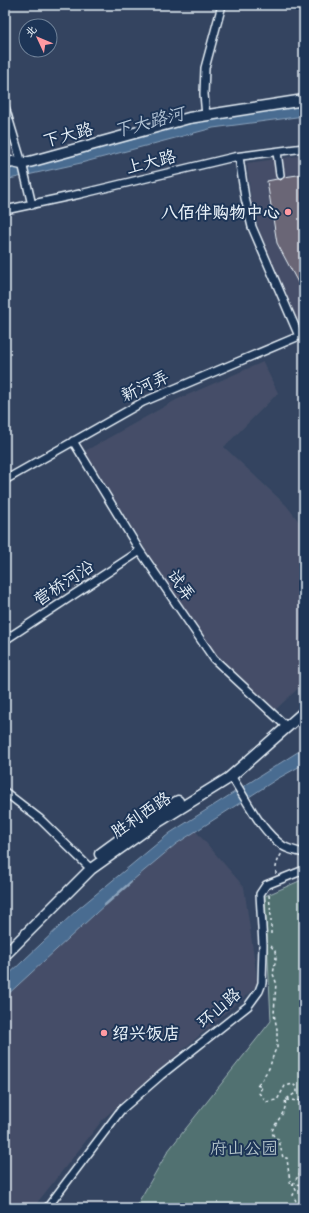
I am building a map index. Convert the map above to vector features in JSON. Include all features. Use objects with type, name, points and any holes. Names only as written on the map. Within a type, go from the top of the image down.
[{"type":"main road","name":"下大路","points":[[5,164],[12,162],[22,166],[189,118],[304,100]]},
{"type":"main road","name":"胜利西路","points":[[5,955],[88,866],[231,776],[284,725],[304,703]]},
{"type":"main road","name":"胜利西路","points":[[5,945],[88,866],[145,821],[226,773],[284,725],[304,712]]},
{"type":"street","points":[[206,116],[204,94],[205,68],[222,5]]},
{"type":"street","points":[[5,107],[32,205]]},
{"type":"street","name":"上大路","points":[[5,210],[239,157],[304,148]]},
{"type":"street","points":[[277,152],[280,175]]},
{"type":"street","points":[[239,157],[245,198],[252,227],[301,335]]},
{"type":"street","name":"新河弄","points":[[5,480],[143,402],[301,335]]},
{"type":"street","name":"试弄","points":[[73,441],[140,551],[214,659],[284,725]]},
{"type":"street","name":"营桥河沿","points":[[5,640],[140,551]]},
{"type":"street","points":[[231,776],[263,826],[284,846],[304,853]]},
{"type":"street","points":[[5,792],[40,819],[88,866]]},
{"type":"street","name":"环山路","points":[[46,1208],[120,1110],[161,1075],[248,1006],[259,991],[262,983],[263,945],[260,894],[266,885],[304,870]]},
{"type":"path","points":[[276,877],[276,868],[284,846]]},
{"type":"path","points":[[269,895],[272,934],[269,942],[275,951],[276,958],[273,974],[276,982],[274,1014],[277,1029],[277,1048],[262,1081],[256,1085],[262,1087],[259,1093],[266,1102],[277,1100],[285,1086],[293,1084],[296,1086],[297,1092],[285,1100]]},
{"type":"path","points":[[285,1100],[304,1101]]},
{"type":"path","points":[[285,1100],[286,1105],[272,1131],[273,1135],[279,1140],[283,1158],[287,1158],[291,1179],[290,1183],[291,1185],[293,1184],[296,1190],[294,1195],[296,1201],[304,1207]]},
{"type":"path","points":[[293,1184],[304,1167]]},
{"type":"path","points":[[293,1184],[304,1185]]},
{"type":"shaded area","points":[[304,106],[304,116],[213,128],[81,163],[5,180],[5,168],[148,132],[215,118]]},
{"type":"shaded area","points":[[304,155],[304,318],[298,321],[261,236],[251,202],[247,163]]},
{"type":"shaded area","points":[[263,362],[278,393],[224,447],[286,505],[304,528],[304,683],[273,712],[214,659],[85,451],[176,400]]},
{"type":"shaded area","points":[[304,748],[304,764],[277,779],[176,844],[120,891],[5,997],[5,978],[78,909],[170,833]]},
{"type":"shaded area","name":"绍兴饭店","points":[[194,829],[244,887],[258,985],[104,1118],[33,1208],[5,1208],[5,988]]},
{"type":"green space","name":"府山公园","points":[[304,879],[304,1208],[135,1208],[168,1151],[271,1021],[265,896]]},
{"type":"building","name":"八佰伴购物中心","points":[[304,174],[304,294],[277,243],[267,181],[277,179],[281,180],[284,177]]},
{"type":"waterway","points":[[105,905],[131,882]]},
{"type":"place","name":"八佰伴购物中心","points":[[288,212]]},
{"type":"place","name":"绍兴饭店","points":[[104,1033]]},
{"type":"water label","name":"下大路河","points":[[149,122]]}]
